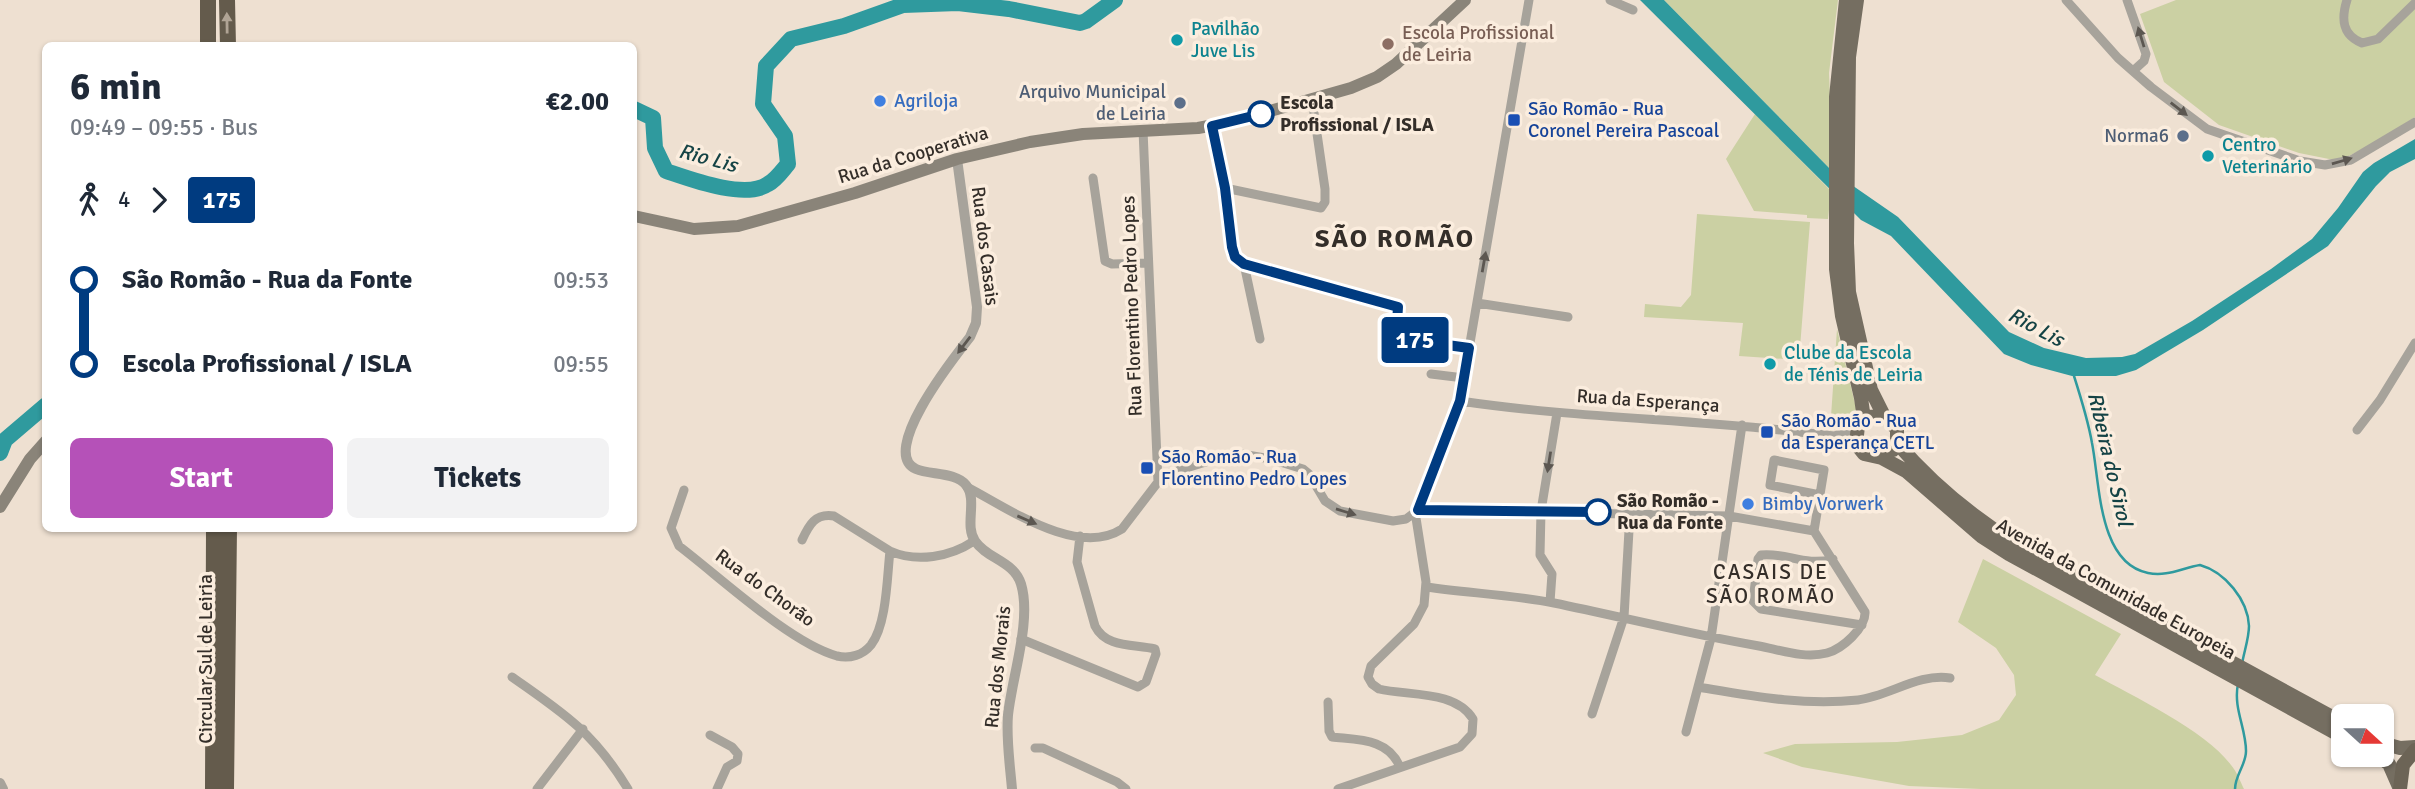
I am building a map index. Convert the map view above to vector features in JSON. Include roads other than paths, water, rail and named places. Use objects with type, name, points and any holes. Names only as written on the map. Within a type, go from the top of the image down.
[{"type":"highway","points":[[208,0],[208,42]]},
{"type":"highway","points":[[227,0],[228,42]]},
{"type":"highway","name":"Circular Sul de Leiria","points":[[214,532],[221,597],[226,789]]},
{"type":"highway","name":"Circular Sul de Leiria","points":[[213,789],[221,597],[229,532]]},
{"type":"highway","points":[[2400,789],[2403,765],[2415,749]]},
{"type":"main road","name":"Rua da Cooperativa","points":[[637,217],[694,229],[738,226],[855,193],[957,159],[1030,142],[1069,136],[1212,126],[1235,121],[1351,88],[1384,73],[1465,0]]},
{"type":"main road","name":"Avenida da Comunidade Europeia","points":[[1846,0],[1838,56],[1842,141],[1838,294],[1863,412],[1856,444],[1864,454],[1882,458],[1906,471],[1981,536],[2009,554],[2331,717]]},
{"type":"main road","name":"Avenida da Comunidade Europeia","points":[[1842,141],[1857,0]]},
{"type":"main road","name":"Avenida da Comunidade Europeia","points":[[1841,215],[1853,315],[1871,390],[1884,416],[1897,430],[1897,443],[1933,480],[1995,531],[2195,649]]},
{"type":"main road","points":[[1858,426],[1868,417],[1884,416]]},
{"type":"main road","points":[[1882,458],[1888,455],[1897,443]]},
{"type":"main road","points":[[0,507],[30,459],[42,446]]},
{"type":"main road","name":"Avenida da Comunidade Europeia","points":[[2257,682],[2331,729]]},
{"type":"main road","points":[[2394,747],[2415,749]]},
{"type":"main road","points":[[2390,767],[2400,789]]},
{"type":"street","points":[[1338,789],[1460,747],[1470,738],[1474,729],[1470,714],[1457,704],[1439,698],[1379,689],[1368,677],[1371,666],[1418,619],[1424,604],[1426,587],[1415,523],[1460,401],[1529,0]]},
{"type":"street","points":[[1610,0],[1633,10]]},
{"type":"street","points":[[2066,0],[2103,43],[2133,71],[2207,129],[2317,165],[2351,160],[2415,122]]},
{"type":"street","points":[[2127,0],[2146,54],[2144,61],[2133,71]]},
{"type":"street","points":[[2349,0],[2343,11],[2344,25],[2347,34],[2362,43],[2378,39],[2415,3]]},
{"type":"street","points":[[1225,188],[1322,207],[1325,189],[1312,99]]},
{"type":"street","points":[[1212,126],[1235,257],[1244,264],[1398,307],[1396,338],[1469,348]]},
{"type":"street","name":"Rua Florentino Pedro Lopes","points":[[1143,130],[1158,482]]},
{"type":"street","name":"Rua dos Casais","points":[[957,159],[977,307],[976,323],[972,333],[916,415],[911,426],[907,453],[909,463],[914,468],[954,478],[967,487]]},
{"type":"street","points":[[1093,178],[1105,261],[1112,264],[1148,262]]},
{"type":"street","points":[[1244,264],[1260,339]]},
{"type":"street","points":[[1476,303],[1569,317]]},
{"type":"street","points":[[2357,429],[2380,400],[2415,343]]},
{"type":"street","points":[[1432,374],[1464,378]]},
{"type":"street","name":"Rua da Esperança","points":[[1460,401],[1557,413],[1742,425],[1834,436],[1856,444]]},
{"type":"street","points":[[1550,602],[1552,574],[1541,555],[1541,510],[1557,413]]},
{"type":"street","points":[[1686,732],[1711,638],[1742,425]]},
{"type":"street","name":"Rua da Esperança","points":[[1834,436],[1858,426]]},
{"type":"street","points":[[967,487],[1026,520],[1080,536],[1100,537],[1115,534],[1122,529],[1158,482],[1170,473],[1228,455],[1244,453],[1303,469],[1309,474],[1325,501],[1340,511],[1393,521],[1406,519],[1418,510],[1541,510],[1729,516],[1814,531]]},
{"type":"street","points":[[1426,587],[1550,602],[1711,638],[1807,655],[1829,653],[1862,625],[1865,618],[1863,607],[1814,531],[1820,495],[1824,470],[1774,460],[1770,485],[1820,495]]},
{"type":"street","points":[[802,540],[814,520],[825,514],[834,516],[890,551],[904,556],[941,555],[956,551],[974,541],[967,487]]},
{"type":"street","name":"Rua do Chorão","points":[[684,490],[671,528],[679,546],[792,634],[836,656],[863,653],[873,641],[880,624],[890,551]]},
{"type":"street","points":[[1592,714],[1625,617],[1630,513]]},
{"type":"street","points":[[1021,639],[1134,685],[1141,687],[1146,682],[1157,654],[1155,649],[1109,642],[1103,639],[1095,626],[1077,562],[1080,536]]},
{"type":"street","name":"Rua dos Morais","points":[[974,541],[1018,576],[1023,595],[1021,639],[1008,723],[1012,789]]},
{"type":"street","points":[[1833,559],[1818,563],[1761,555],[1758,559],[1753,601],[1761,609],[1862,625]]},
{"type":"street","points":[[1698,687],[1779,701],[1819,703],[1862,699],[1936,676],[1950,678]]},
{"type":"street","points":[[512,677],[583,729],[599,746],[628,789]]},
{"type":"street","points":[[1328,702],[1329,732],[1332,737],[1377,743],[1394,754],[1400,767]]},
{"type":"street","points":[[537,789],[583,729]]},
{"type":"street","points":[[710,735],[732,747],[738,754],[737,761],[724,771],[717,789]]},
{"type":"street","points":[[1035,748],[1043,748],[1117,782],[1126,789]]},
{"type":"street","points":[[0,783],[3,789]]},
{"type":"water","name":"Rio Lis","points":[[1640,0],[1664,0],[1833,172],[1898,217],[2009,332],[2044,348],[2086,358],[2135,354],[2192,321],[2312,239],[2363,172],[2374,163],[2415,139],[2415,159],[2390,172],[2376,186],[2328,246],[2203,330],[2136,370],[2116,376],[2072,376],[2031,365],[2004,354],[1891,236],[1861,220]]},
{"type":"waterway","name":"Rio Lis","points":[[637,110],[653,118],[655,148],[666,171],[717,187],[746,190],[758,188],[774,180],[788,164],[785,136],[763,104],[766,66],[791,39],[844,26],[903,5],[958,3],[1009,9],[1080,23],[1115,0]]},
{"type":"waterway","name":"Ribeira do Sirol","points":[[2074,376],[2090,434],[2104,519],[2119,554],[2132,566],[2155,574],[2200,565],[2218,574],[2234,588],[2248,616],[2249,631],[2242,664]]},
{"type":"waterway","name":"Rio Lis","points":[[0,453],[5,440],[42,408]]},
{"type":"waterway","name":"Ribeira do Sirol","points":[[2235,789],[2246,751],[2238,710],[2238,684]]},
{"type":"place","name":"Pavilhão Juve Lis","points":[[1177,40]]},
{"type":"place","name":"Escola Profissional de Leiria","points":[[1388,44]]},
{"type":"place","name":"Agriloja","points":[[880,101]]},
{"type":"place","name":"Arquivo Municipal de Leiria","points":[[1180,103]]},
{"type":"place","name":"Escola Profissional / ISLA","points":[[1261,114]]},
{"type":"place","name":"São Romão - Rua Coronel Pereira Pascoal","points":[[1514,120]]},
{"type":"place","name":"Norma6","points":[[2183,136]]},
{"type":"place","name":"Centro Veterinário","points":[[2208,156]]},
{"type":"place","name":"Clube da Escola de Ténis de Leiria","points":[[1770,364]]},
{"type":"place","name":"São Romão - Rua da Esperança CETL","points":[[1767,432]]},
{"type":"place","name":"São Romão - Rua Florentino Pedro Lopes","points":[[1147,468]]},
{"type":"place","name":"Bimby Vorwerk","points":[[1748,504]]},
{"type":"place","name":"São Romão - Rua da Fonte","points":[[1598,512]]},
{"type":"district","name":"SÃO ROMÃO","points":[[1395,239]]},
{"type":"district","name":"CASAIS DE SÃO ROMÃO","points":[[1771,584]]}]
